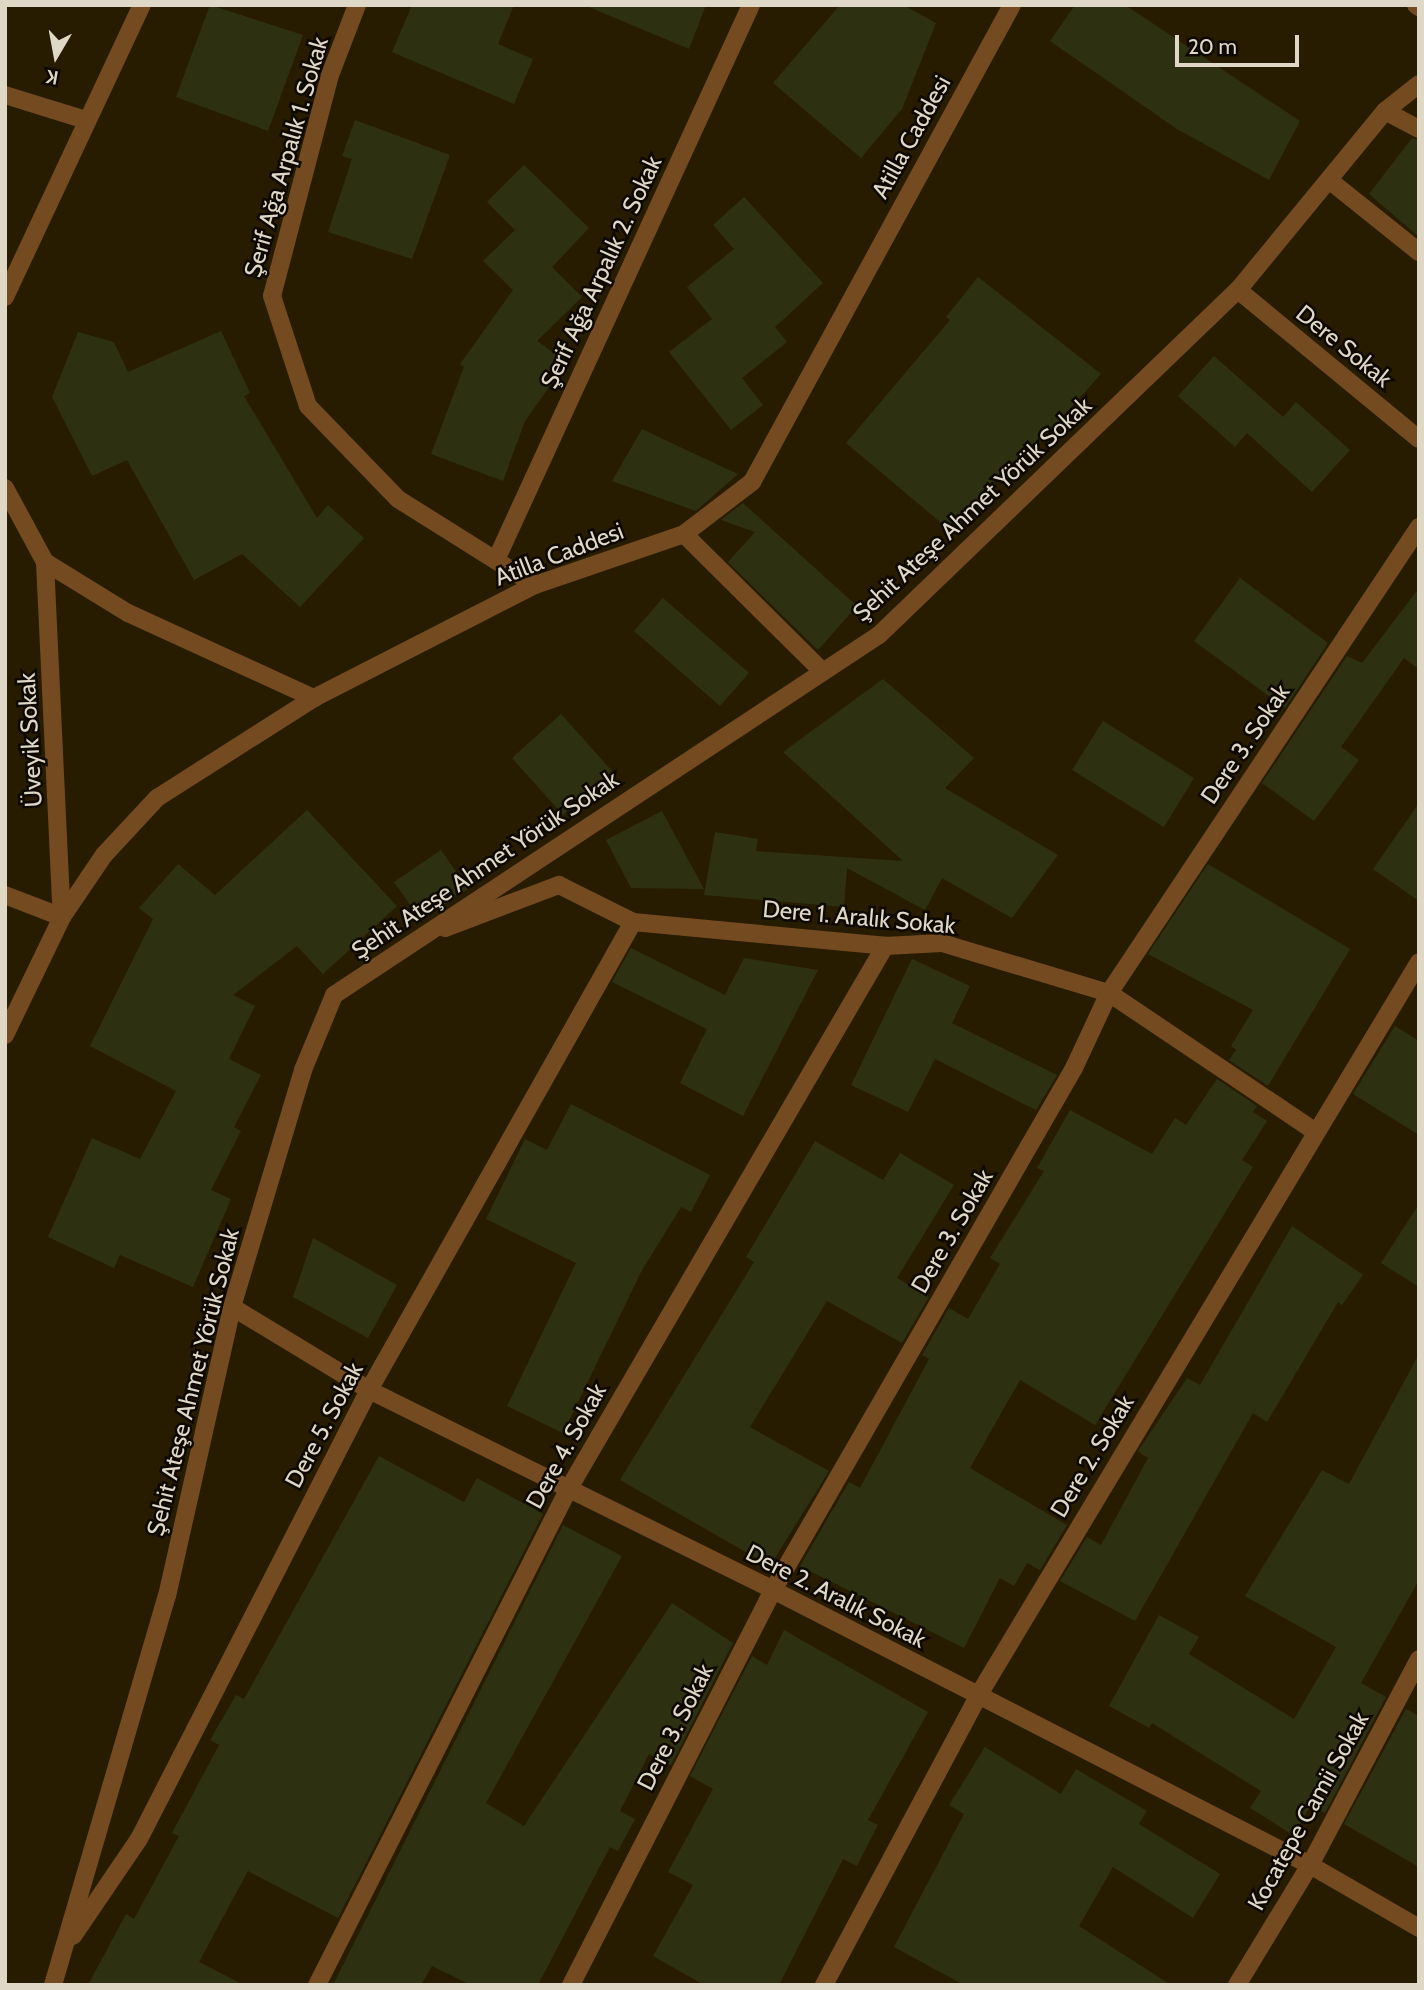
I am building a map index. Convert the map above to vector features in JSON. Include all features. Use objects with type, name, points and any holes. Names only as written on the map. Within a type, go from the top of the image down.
[{"type":"street","points":[[5,296],[142,5]]},
{"type":"street","name":"Şerif Ağa Arpalık 1. Sokak","points":[[357,5],[330,75],[272,296],[308,406],[398,499],[535,585]]},
{"type":"street","name":"Şerif Ağa Arpalık 2. Sokak","points":[[496,560],[751,5]]},
{"type":"street","name":"Atilla Caddesi","points":[[5,1035],[62,916],[104,855],[157,798],[314,698],[535,585],[684,534],[752,482],[1012,5]]},
{"type":"street","name":"Şehit Ateşe Ahmet Yörük Sokak","points":[[53,1985],[167,1596],[232,1307],[303,1070],[334,995],[879,635],[1238,290],[1385,111],[1419,84]]},
{"type":"street","points":[[5,95],[86,120]]},
{"type":"street","points":[[1385,111],[1419,129]]},
{"type":"street","points":[[1329,180],[1419,252]]},
{"type":"street","name":"Dere Sokak","points":[[1238,290],[1419,439]]},
{"type":"street","name":"Üveyik Sokak","points":[[5,488],[45,562],[62,916]]},
{"type":"street","name":"Dere 3. Sokak","points":[[571,1985],[773,1590],[1074,1068],[1110,993],[1419,527]]},
{"type":"street","points":[[684,534],[822,671]]},
{"type":"street","points":[[45,562],[128,613],[314,698]]},
{"type":"street","name":"Dere 1. Aralık Sokak","points":[[414,940],[559,886],[633,922],[884,946],[942,943],[1110,993],[1313,1130]]},
{"type":"street","points":[[5,895],[62,916]]},
{"type":"street","name":"Dere 5. Sokak","points":[[63,1951],[139,1839],[369,1390],[633,922]]},
{"type":"street","name":"Dere 4. Sokak","points":[[317,1985],[568,1490],[884,946]]},
{"type":"street","name":"Dere 2. Sokak","points":[[824,1985],[978,1696],[1313,1130],[1412,984],[1419,962]]},
{"type":"street","name":"Dere 2. Aralık Sokak","points":[[232,1307],[369,1390],[773,1590],[1310,1866],[1419,1928]]},
{"type":"street","name":"Kocatepe Camii Sokak","points":[[1237,1985],[1310,1866],[1419,1658]]},
{"type":"building","points":[[210,5],[303,35],[268,131],[176,97]]},
{"type":"building","points":[[412,5],[514,5],[498,44],[533,59],[514,104],[392,52]]},
{"type":"building","points":[[584,5],[706,5],[689,49]]},
{"type":"building","points":[[840,5],[903,5],[936,23],[902,109],[861,158],[773,83]]},
{"type":"building","points":[[1075,5],[1125,5],[1300,121],[1269,180],[1177,129],[1050,41]]},
{"type":"building","points":[[355,120],[450,155],[412,259],[328,232],[352,159],[342,156]]},
{"type":"building","points":[[1412,138],[1419,140],[1419,237],[1369,194]]},
{"type":"building","points":[[524,165],[589,228],[552,267],[582,297],[537,341],[567,362],[525,421],[503,481],[431,454],[464,367],[460,364],[513,290],[483,261],[515,230],[487,202]]},
{"type":"building","points":[[744,197],[823,283],[775,327],[787,342],[742,378],[763,405],[731,430],[669,352],[712,319],[687,287],[734,249],[713,225]]},
{"type":"building","points":[[978,277],[1101,374],[1004,482],[998,477],[952,532],[846,443],[950,320],[946,317]]},
{"type":"building","points":[[221,331],[250,393],[244,396],[317,518],[328,505],[364,538],[300,607],[242,554],[194,580],[127,460],[92,476],[52,397],[78,332],[114,342],[128,372]]},
{"type":"building","points":[[1214,356],[1283,417],[1296,402],[1350,450],[1312,492],[1247,433],[1235,447],[1178,396]]},
{"type":"building","points":[[642,429],[738,474],[696,511],[612,481]]},
{"type":"building","points":[[743,503],[857,606],[818,650],[728,562],[755,532],[721,520]]},
{"type":"building","points":[[1240,578],[1328,643],[1285,708],[1194,641]]},
{"type":"building","points":[[1419,588],[1419,669],[1404,658],[1341,747],[1359,760],[1314,821],[1262,783],[1347,656],[1362,663]]},
{"type":"building","points":[[663,598],[749,673],[720,706],[634,631]]},
{"type":"building","points":[[883,679],[974,758],[945,788],[1058,855],[1012,918],[942,878],[925,910],[847,868],[844,907],[704,895],[715,832],[758,839],[756,851],[903,861],[783,752]]},
{"type":"building","points":[[561,714],[612,771],[563,815],[512,758]]},
{"type":"building","points":[[1103,721],[1194,778],[1164,827],[1072,770]]},
{"type":"building","points":[[1419,803],[1419,901],[1373,869]]},
{"type":"building","points":[[307,810],[397,906],[323,974],[297,946],[233,995],[255,1006],[229,1059],[261,1075],[234,1127],[241,1131],[211,1190],[231,1199],[193,1287],[120,1255],[114,1268],[48,1237],[92,1138],[140,1159],[176,1091],[90,1046],[153,919],[139,908],[178,864],[215,895]]},
{"type":"building","points":[[662,811],[704,889],[631,888],[606,840]]},
{"type":"building","points":[[441,850],[468,889],[421,920],[394,882]]},
{"type":"building","points":[[1208,864],[1350,949],[1268,1086],[1229,1060],[1236,1050],[1231,1046],[1253,1010],[1148,954]]},
{"type":"building","points":[[631,948],[725,995],[744,958],[818,970],[743,1116],[680,1083],[707,1029],[612,982]]},
{"type":"building","points":[[912,959],[970,986],[952,1023],[1057,1075],[1036,1110],[935,1059],[908,1112],[851,1085]]},
{"type":"building","points":[[1395,1026],[1419,1041],[1419,1135],[1353,1094]]},
{"type":"building","points":[[1217,1079],[1257,1106],[1253,1112],[1267,1121],[1242,1160],[1253,1167],[1095,1425],[1020,1380],[970,1468],[1067,1525],[1040,1570],[1027,1563],[1014,1586],[1000,1578],[964,1648],[800,1566],[849,1482],[860,1488],[929,1359],[922,1355],[949,1308],[968,1319],[1000,1264],[990,1258],[1044,1171],[1037,1168],[1070,1110],[1152,1154],[1175,1118],[1186,1125]]},
{"type":"building","points":[[571,1104],[710,1175],[691,1212],[681,1207],[641,1272],[563,1433],[507,1406],[576,1263],[486,1219],[525,1139],[547,1150]]},
{"type":"building","points":[[815,1141],[883,1180],[900,1153],[954,1185],[897,1278],[929,1297],[902,1343],[827,1301],[750,1427],[829,1471],[770,1566],[620,1480],[754,1262],[746,1257]]},
{"type":"building","points":[[1419,1204],[1419,1287],[1381,1263]]},
{"type":"building","points":[[1292,1226],[1363,1275],[1342,1305],[1338,1302],[1267,1422],[1253,1413],[1135,1621],[1060,1581],[1087,1537],[1101,1545],[1148,1458],[1138,1451],[1187,1378],[1200,1385]]},
{"type":"building","points":[[313,1238],[397,1285],[368,1338],[293,1297]]},
{"type":"building","points":[[1419,1354],[1419,1580],[1361,1683],[1386,1697],[1325,1813],[1311,1805],[1293,1835],[1250,1808],[1261,1791],[1152,1723],[1149,1728],[1109,1706],[1159,1615],[1199,1637],[1189,1654],[1294,1719],[1336,1647],[1245,1596],[1322,1470],[1349,1484]]},
{"type":"building","points":[[379,1456],[464,1502],[477,1478],[543,1514],[338,1918],[248,1871],[199,1962],[244,1985],[88,1985],[126,1914],[134,1919],[179,1836],[172,1833],[219,1745],[210,1740],[236,1695],[244,1699]]},
{"type":"building","points":[[563,1525],[622,1556],[486,1803],[524,1826],[672,1603],[733,1643],[671,1765],[649,1754],[620,1811],[635,1819],[618,1851],[610,1847],[538,1985],[471,1985],[432,1966],[421,1985],[333,1985]]},
{"type":"building","points":[[784,1630],[928,1712],[868,1820],[878,1825],[857,1866],[843,1859],[779,1985],[704,1985],[653,1956],[693,1885],[668,1872],[713,1789],[690,1776],[752,1656],[767,1665]]},
{"type":"building","points":[[1406,1709],[1419,1716],[1419,1867],[1344,1824]]},
{"type":"building","points":[[985,1747],[1061,1794],[1076,1769],[1147,1811],[1139,1824],[1220,1874],[1193,1918],[1113,1867],[1079,1926],[1171,1985],[964,1985],[894,1947],[964,1814],[949,1805]]}]
